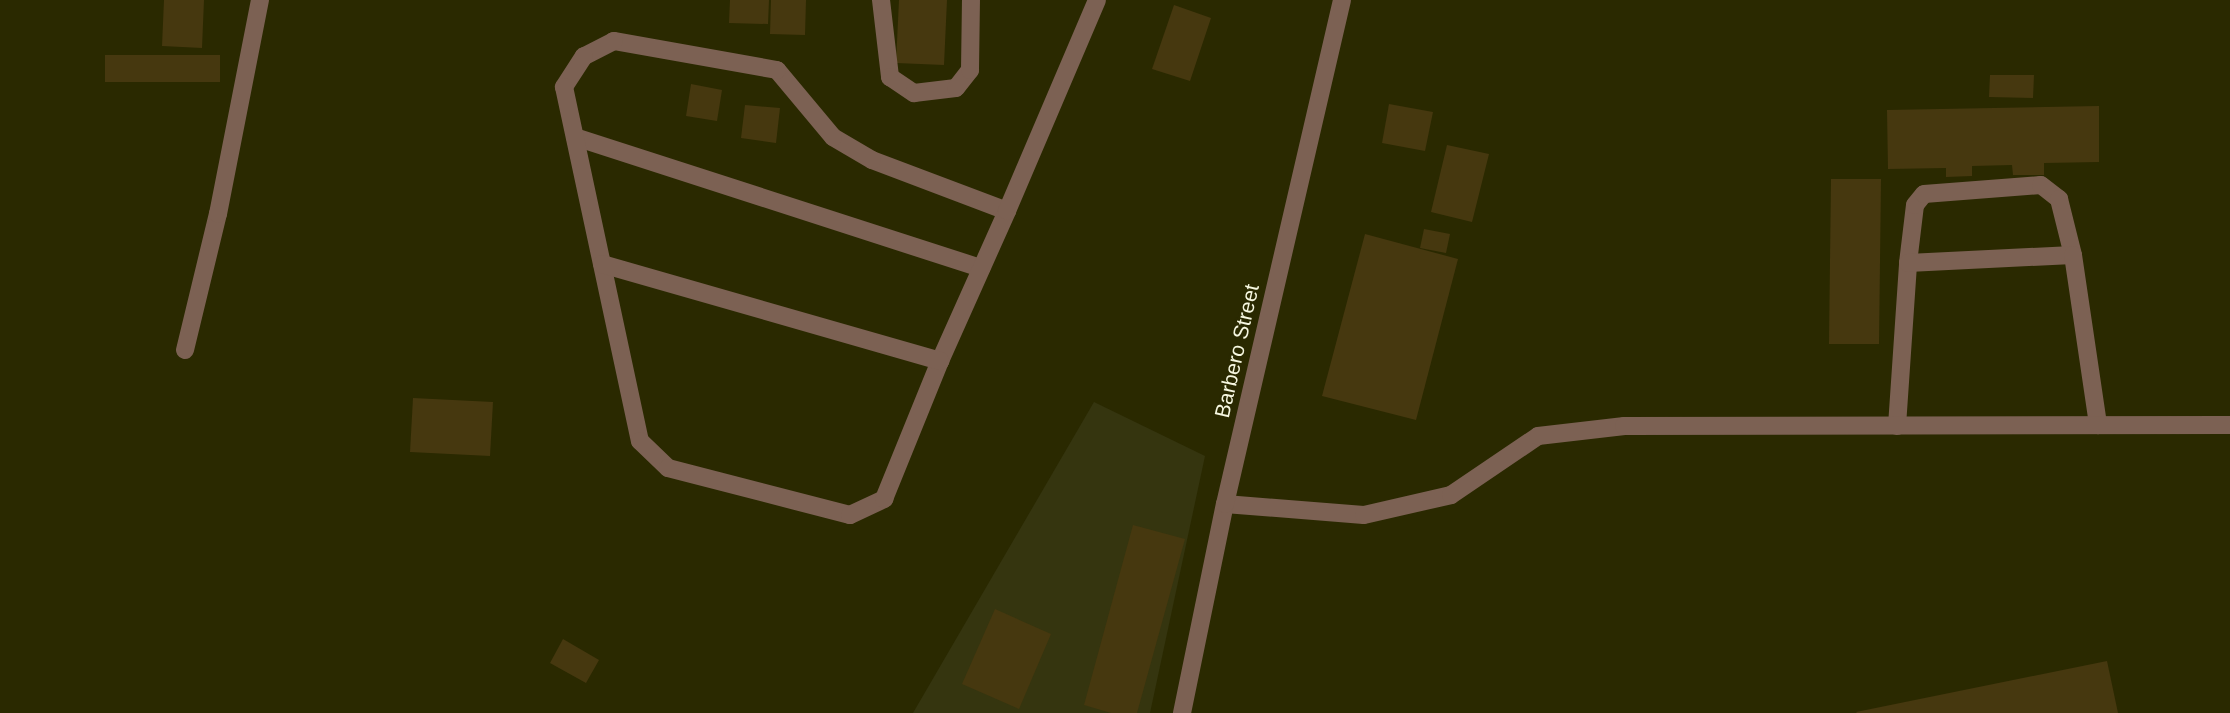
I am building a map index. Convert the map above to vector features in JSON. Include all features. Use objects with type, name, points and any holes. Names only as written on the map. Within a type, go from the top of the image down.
[{"type":"street","points":[[185,350],[218,214],[260,0]]},
{"type":"street","points":[[881,0],[890,77],[914,93],[956,88],[970,70],[971,0]]},
{"type":"street","points":[[1007,211],[873,160],[833,137],[778,70],[614,41],[584,56],[564,88],[640,441],[668,468],[850,515],[884,499],[940,360],[1007,211],[1097,0]]},
{"type":"street","name":"Barbero Street","points":[[1182,713],[1225,504],[1342,0]]},
{"type":"street","points":[[575,137],[981,268]]},
{"type":"street","points":[[1897,426],[1908,263],[1915,205],[1924,194],[2041,185],[2054,191],[2059,199],[2073,255],[2098,425]]},
{"type":"street","points":[[1908,263],[2073,255]]},
{"type":"street","points":[[602,264],[940,360]]},
{"type":"street","points":[[1225,504],[1364,515],[1451,495],[1538,436],[1600,429],[2230,425]]},
{"type":"shaded area","points":[[1094,402],[1205,456],[1150,713],[913,713]]},
{"type":"building","points":[[164,0],[204,0],[202,48],[162,46]]},
{"type":"building","points":[[730,0],[769,0],[768,24],[729,23]]},
{"type":"building","points":[[771,0],[806,0],[805,35],[770,34]]},
{"type":"building","points":[[899,0],[947,0],[944,65],[896,63]]},
{"type":"building","points":[[1174,5],[1211,18],[1190,81],[1152,69]]},
{"type":"building","points":[[105,55],[220,55],[220,82],[105,82]]},
{"type":"building","points":[[1990,75],[2034,75],[2033,98],[1989,97]]},
{"type":"building","points":[[691,84],[722,90],[717,121],[686,116]]},
{"type":"building","points":[[1389,104],[1433,112],[1425,151],[1382,143]]},
{"type":"building","points":[[745,105],[780,108],[776,143],[741,138]]},
{"type":"building","points":[[2099,106],[2099,162],[2044,163],[2044,175],[2013,175],[2012,165],[1972,166],[1972,176],[1946,177],[1946,168],[1888,169],[1887,110]]},
{"type":"building","points":[[1447,145],[1489,154],[1472,222],[1431,212]]},
{"type":"building","points":[[1831,179],[1881,179],[1879,344],[1829,344]]},
{"type":"building","points":[[1424,229],[1450,234],[1446,253],[1420,248]]},
{"type":"building","points":[[1365,234],[1458,259],[1416,420],[1322,396]]},
{"type":"building","points":[[413,398],[493,402],[490,456],[410,452]]},
{"type":"building","points":[[1133,525],[1185,539],[1137,713],[1111,713],[1084,705]]},
{"type":"building","points":[[995,609],[1051,634],[1019,709],[962,684]]},
{"type":"building","points":[[563,639],[599,660],[586,683],[550,663]]},
{"type":"building","points":[[2107,661],[2118,713],[1856,712]]}]
